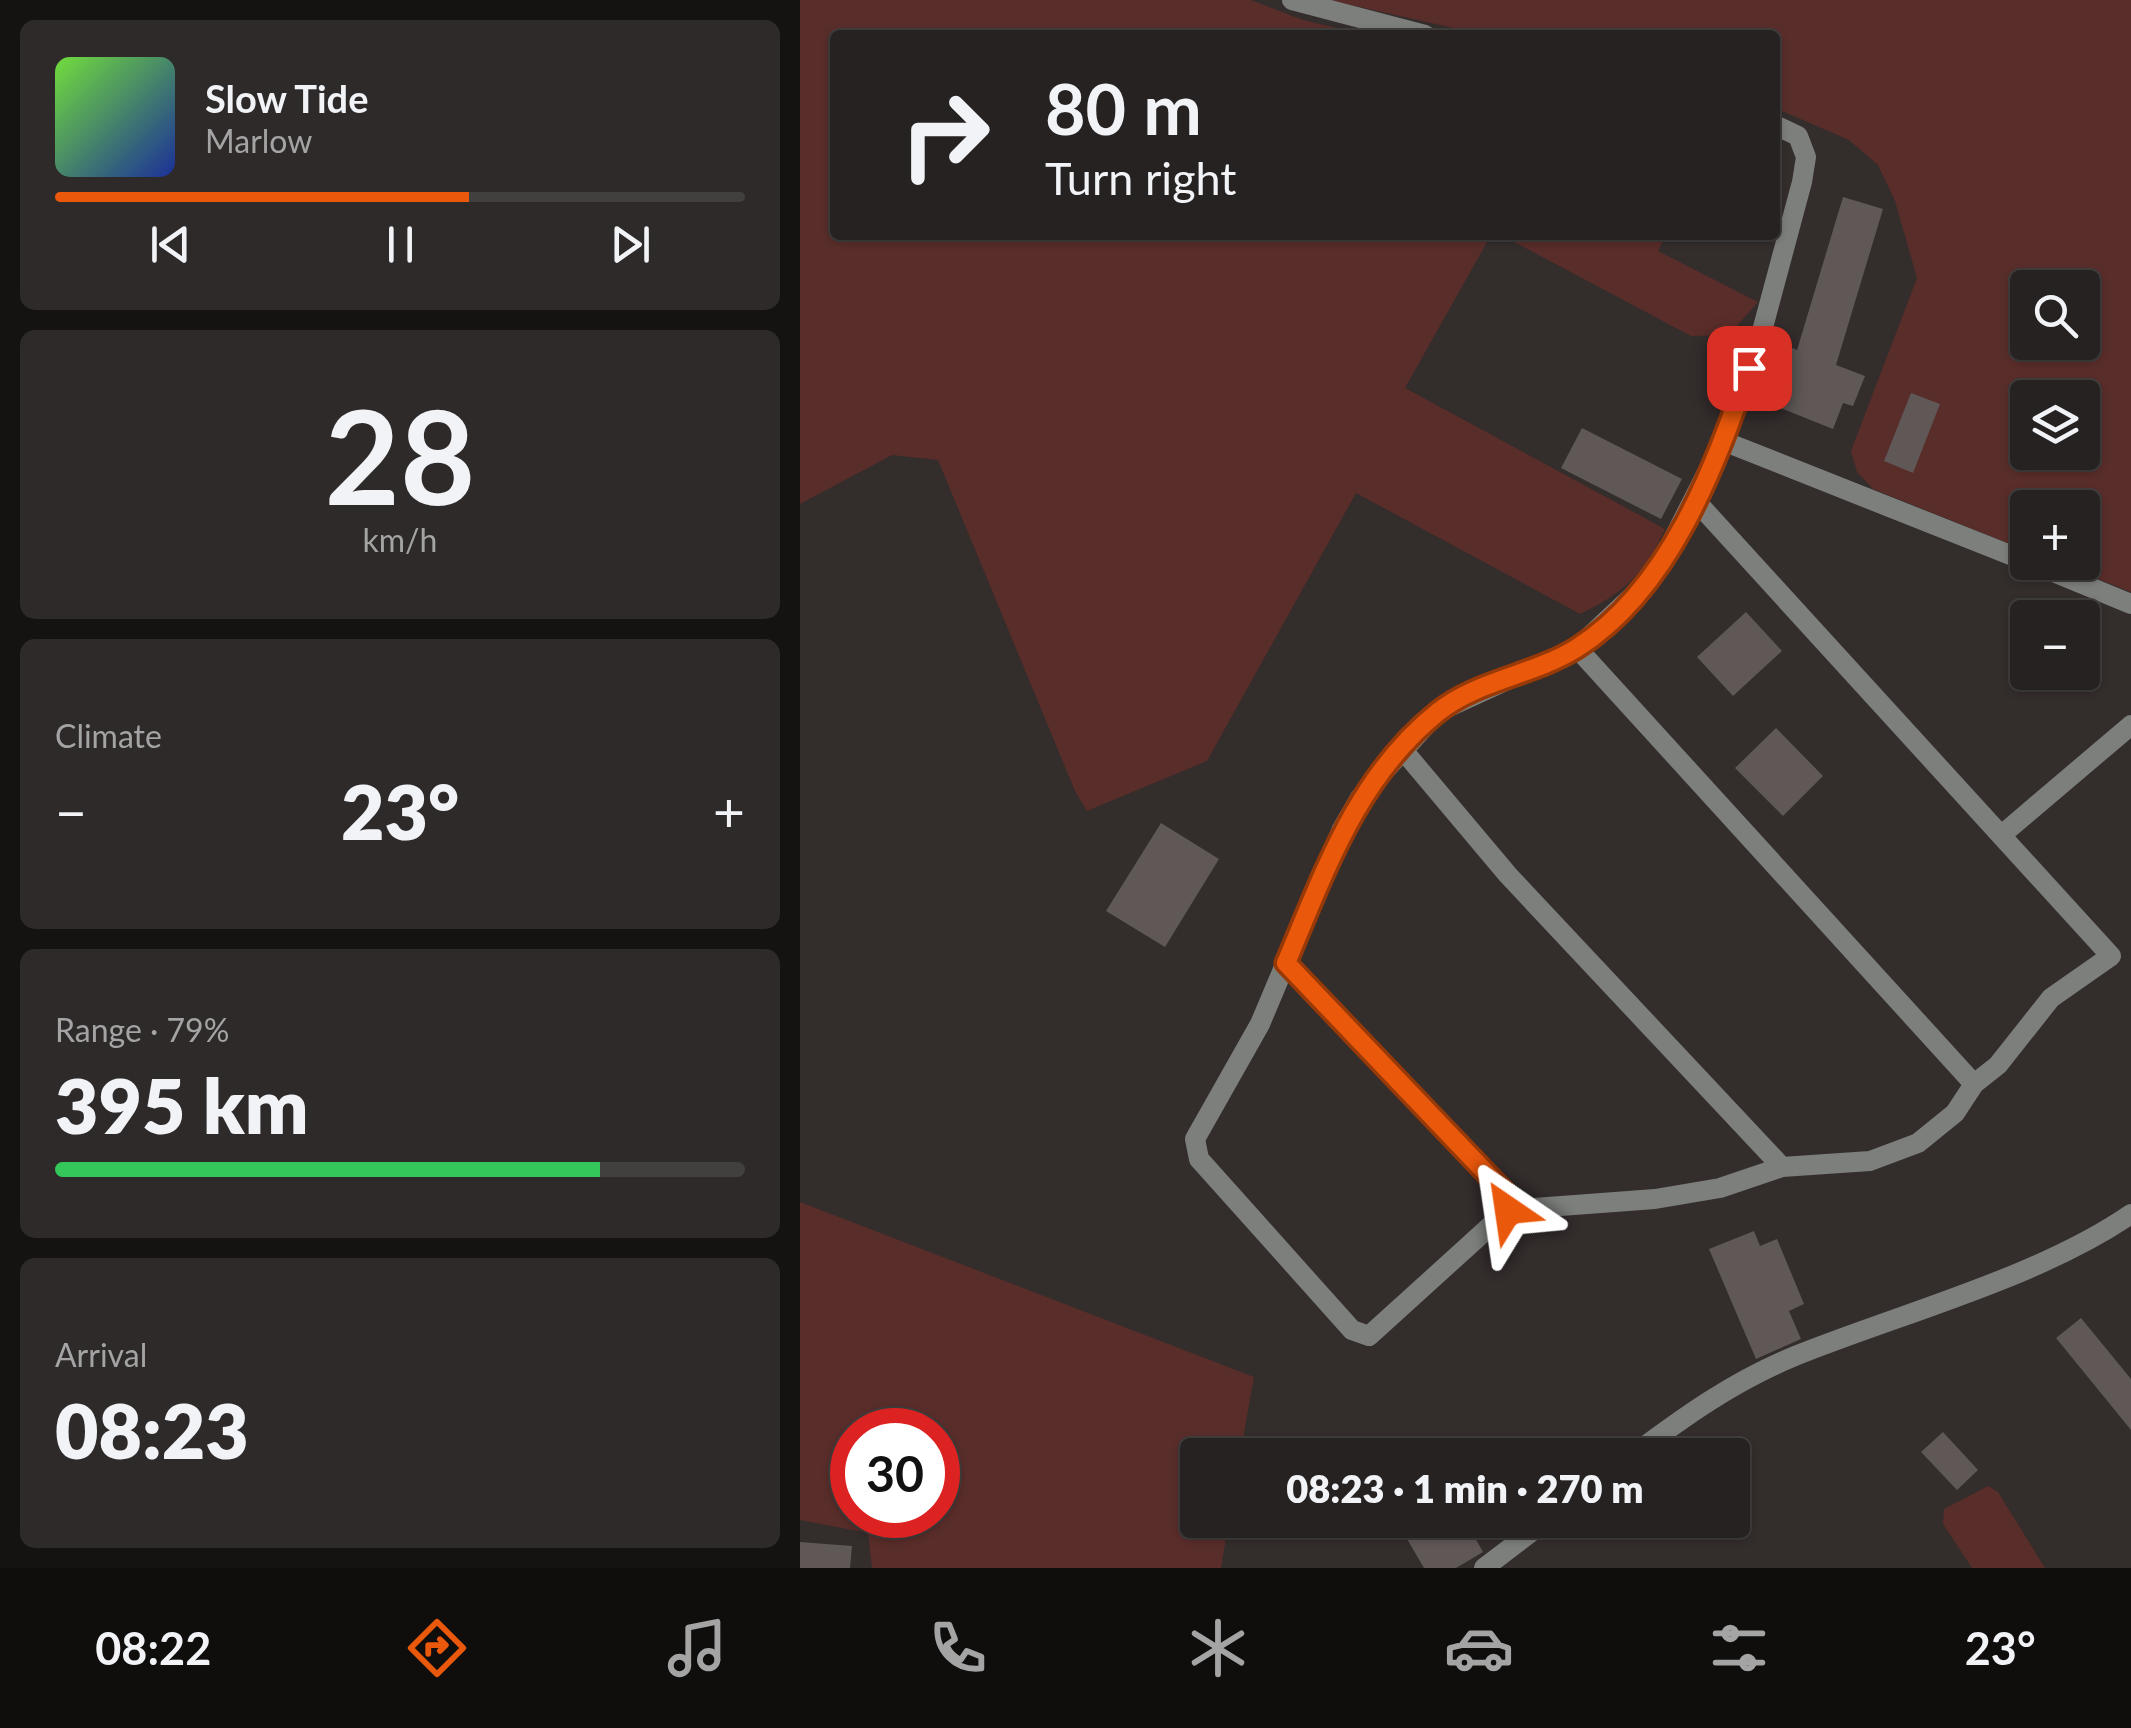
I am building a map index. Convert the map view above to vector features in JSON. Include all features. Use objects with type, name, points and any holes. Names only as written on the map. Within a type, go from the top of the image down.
[{"type":"street","points":[[1292,0],[1406,30]]},
{"type":"street","points":[[1694,499],[2004,833],[2112,956],[2052,998],[1998,1065],[1974,1084],[1954,1114],[1918,1143],[1870,1162],[1782,1166],[1720,1188],[1654,1199],[1508,1210],[1369,1336],[1352,1330],[1199,1159],[1195,1139],[1260,1024],[1342,829],[1360,798],[1402,749],[1455,701],[1577,648],[1654,575],[1724,441],[1762,331],[1806,157],[1798,136],[1780,127]]},
{"type":"street","points":[[1724,441],[2010,555]]},
{"type":"street","points":[[2072,580],[2131,604]]},
{"type":"street","points":[[1577,648],[1974,1084]]},
{"type":"street","points":[[2004,833],[2131,725]]},
{"type":"street","points":[[1402,749],[1508,875],[1782,1166]]},
{"type":"street","points":[[1286,963],[1510,1198],[1508,1210]]},
{"type":"street","points":[[1655,1438],[1708,1398],[1792,1357],[2077,1246],[2131,1214]]},
{"type":"street","points":[[1484,1568],[1523,1538]]},
{"type":"shaded area","points":[[800,0],[1251,0],[1303,20],[1346,30],[830,30],[830,240],[1488,240],[1405,388],[1665,529],[1649,558],[1621,590],[1580,614],[1356,493],[1207,761],[1087,811],[1075,791],[938,460],[892,455],[800,504]]},
{"type":"shaded area","points":[[1329,0],[2131,0],[2131,592],[2100,580],[2100,490],[2010,490],[2010,544],[1873,489],[1857,472],[1851,451],[1917,278],[1895,201],[1878,165],[1849,140],[1780,110],[1780,30],[1462,30]]},
{"type":"shaded area","points":[[1510,240],[1664,240],[1658,251],[1758,302],[1729,335],[1691,336]]},
{"type":"shaded area","points":[[800,1202],[1254,1377],[1243,1438],[1180,1438],[1180,1538],[1226,1538],[1221,1568],[872,1568],[869,1538],[960,1538],[960,1408],[830,1408],[830,1526],[800,1520]]},
{"type":"shaded area","points":[[1988,1486],[1998,1492],[2045,1568],[1972,1568],[1943,1524],[1944,1509]]},
{"type":"building","points":[[1843,197],[1883,209],[1836,365],[1865,376],[1853,406],[1843,403],[1833,429],[1753,397],[1773,340],[1797,350]]},
{"type":"building","points":[[1911,393],[1940,404],[1913,473],[1884,461]]},
{"type":"building","points":[[1582,428],[1682,479],[1661,519],[1561,468]]},
{"type":"building","points":[[1746,612],[1782,651],[1733,696],[1697,657]]},
{"type":"building","points":[[1776,728],[1823,776],[1783,816],[1735,768]]},
{"type":"building","points":[[1161,823],[1219,859],[1165,947],[1106,911]]},
{"type":"building","points":[[1754,1231],[1760,1246],[1777,1239],[1804,1304],[1789,1311],[1801,1339],[1756,1359],[1709,1249]]},
{"type":"building","points":[[2081,1318],[2131,1379],[2131,1430],[2056,1338]]},
{"type":"building","points":[[1943,1432],[1978,1470],[1957,1490],[1921,1452]]},
{"type":"building","points":[[1406,1538],[1475,1538],[1483,1552],[1456,1568],[1424,1568]]},
{"type":"building","points":[[800,1542],[852,1546],[850,1568],[800,1568]]},
{"type":"route","points":[[1508,1210],[1510,1198],[1286,963],[1342,829],[1360,798],[1402,749],[1438,712],[1455,701],[1577,648],[1641,592],[1654,575],[1724,441],[1749,368]]}]
